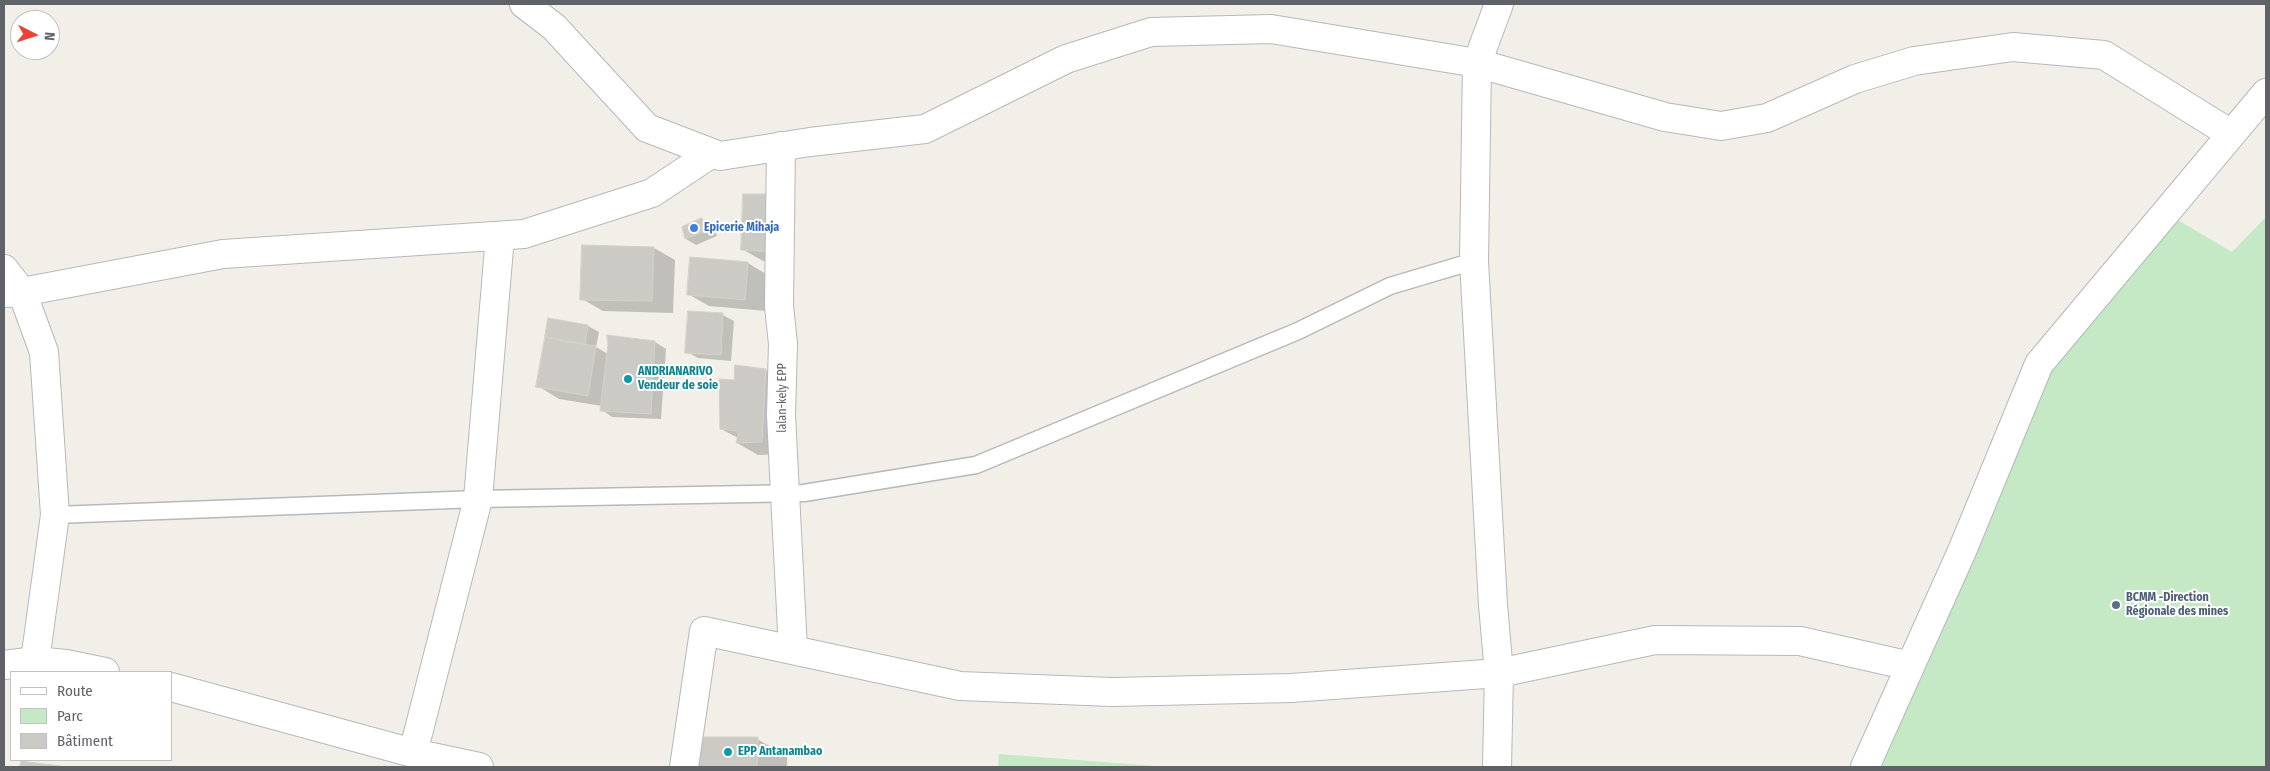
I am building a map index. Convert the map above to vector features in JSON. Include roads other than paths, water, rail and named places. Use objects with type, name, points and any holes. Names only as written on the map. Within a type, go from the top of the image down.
[{"type":"street","points":[[524,4],[554,27],[647,128],[720,156],[780,146],[925,130],[1066,60],[1151,32],[1271,29],[1477,63],[1665,117],[1722,126],[1767,118],[1855,79],[1914,61],[2013,47],[2095,54],[2104,55],[2231,134]]},
{"type":"street","points":[[1498,767],[1499,673],[1492,596],[1474,260],[1477,63],[1499,4]]},
{"type":"street","points":[[1865,767],[1962,551],[2039,364],[2266,93]]},
{"type":"street","name":"lalan-kely EPP","points":[[780,146],[779,306],[783,344],[782,415],[793,650]]},
{"type":"street","points":[[13,293],[223,254],[524,234],[652,193],[712,153]]},
{"type":"street","points":[[413,753],[478,499],[500,236]]},
{"type":"street","points":[[4,269],[13,293],[44,352],[55,515],[35,661]]},
{"type":"street","points":[[684,767],[704,631],[960,686],[1102,692],[1291,688],[1499,673],[1655,640],[1800,641],[1910,666]]},
{"type":"street","points":[[4,665],[35,661],[66,664],[100,671]]},
{"type":"street","points":[[172,686],[413,753],[479,767]]},
{"type":"lane","points":[[55,515],[478,499],[804,493],[976,465],[1298,331],[1390,286],[1474,260]]},
{"type":"place","name":"Epicerie Mihaja","points":[[694,228]]},
{"type":"place","name":"ANDRIANARIVO Vendeur de soie","points":[[628,379]]},
{"type":"place","name":"BCMM -Direction Régionale des mines","points":[[2116,605]]},
{"type":"place","name":"EPP Antanambao","points":[[728,752]]}]
